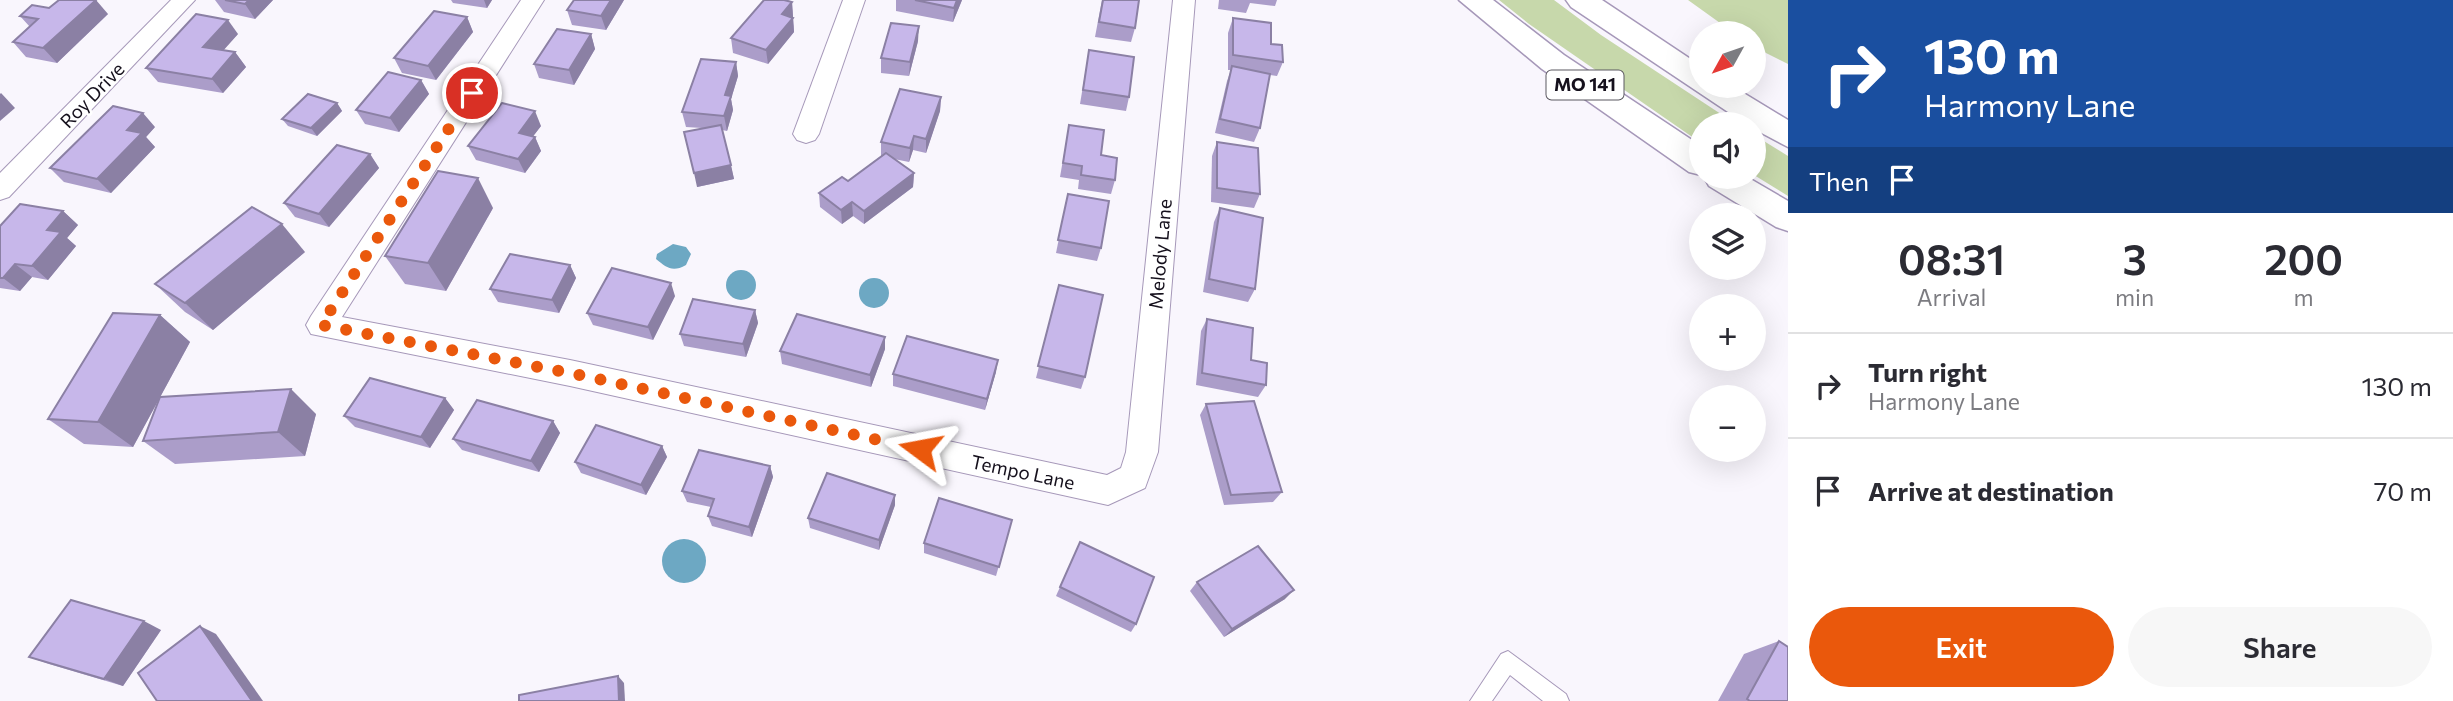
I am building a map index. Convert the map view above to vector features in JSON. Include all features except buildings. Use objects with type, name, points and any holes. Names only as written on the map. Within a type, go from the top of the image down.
[{"type":"highway","name":"MO 141","points":[[1474,0],[1553,62],[1689,155]]},
{"type":"highway","points":[[1581,0],[1689,73]]},
{"type":"highway","points":[[1728,98],[1788,135]]},
{"type":"highway","points":[[1741,189],[1788,218]]},
{"type":"street","name":"Roy Drive","points":[[0,190],[184,0]]},
{"type":"street","name":"Tempo Lane","points":[[533,0],[321,325],[570,373],[1108,490]]},
{"type":"street","points":[[806,134],[855,0]]},
{"type":"street","name":"Melody Lane","points":[[1108,490],[1134,478],[1142,452],[1184,0]]},
{"type":"lane","points":[[1480,701],[1508,661],[1559,701]]},
{"type":"green space","points":[[1499,0],[1554,0],[1601,35],[1689,93],[1689,98],[1697,98],[1718,112],[1689,112],[1689,135],[1529,24]]},
{"type":"green space","points":[[1688,0],[1788,0],[1788,64],[1766,53],[1766,21],[1717,21]]},
{"type":"green space","points":[[1766,142],[1788,156],[1788,196],[1766,182]]},
{"type":"water","points":[[673,244],[686,247],[691,254],[686,265],[677,269],[666,267],[656,259],[657,254]]},
{"type":"water","points":[[741,270],[752,274],[756,285],[752,296],[741,300],[730,296],[726,285],[730,274]]},
{"type":"water","points":[[874,278],[885,282],[889,293],[885,304],[874,308],[863,304],[859,293],[863,282]]},
{"type":"water","points":[[684,539],[693,540],[700,545],[705,552],[705,570],[700,577],[693,582],[684,583],[675,582],[668,577],[663,570],[662,561],[663,552],[668,545],[675,540]]},
{"type":"route","points":[[472,93],[321,325],[570,373],[920,449]]}]
